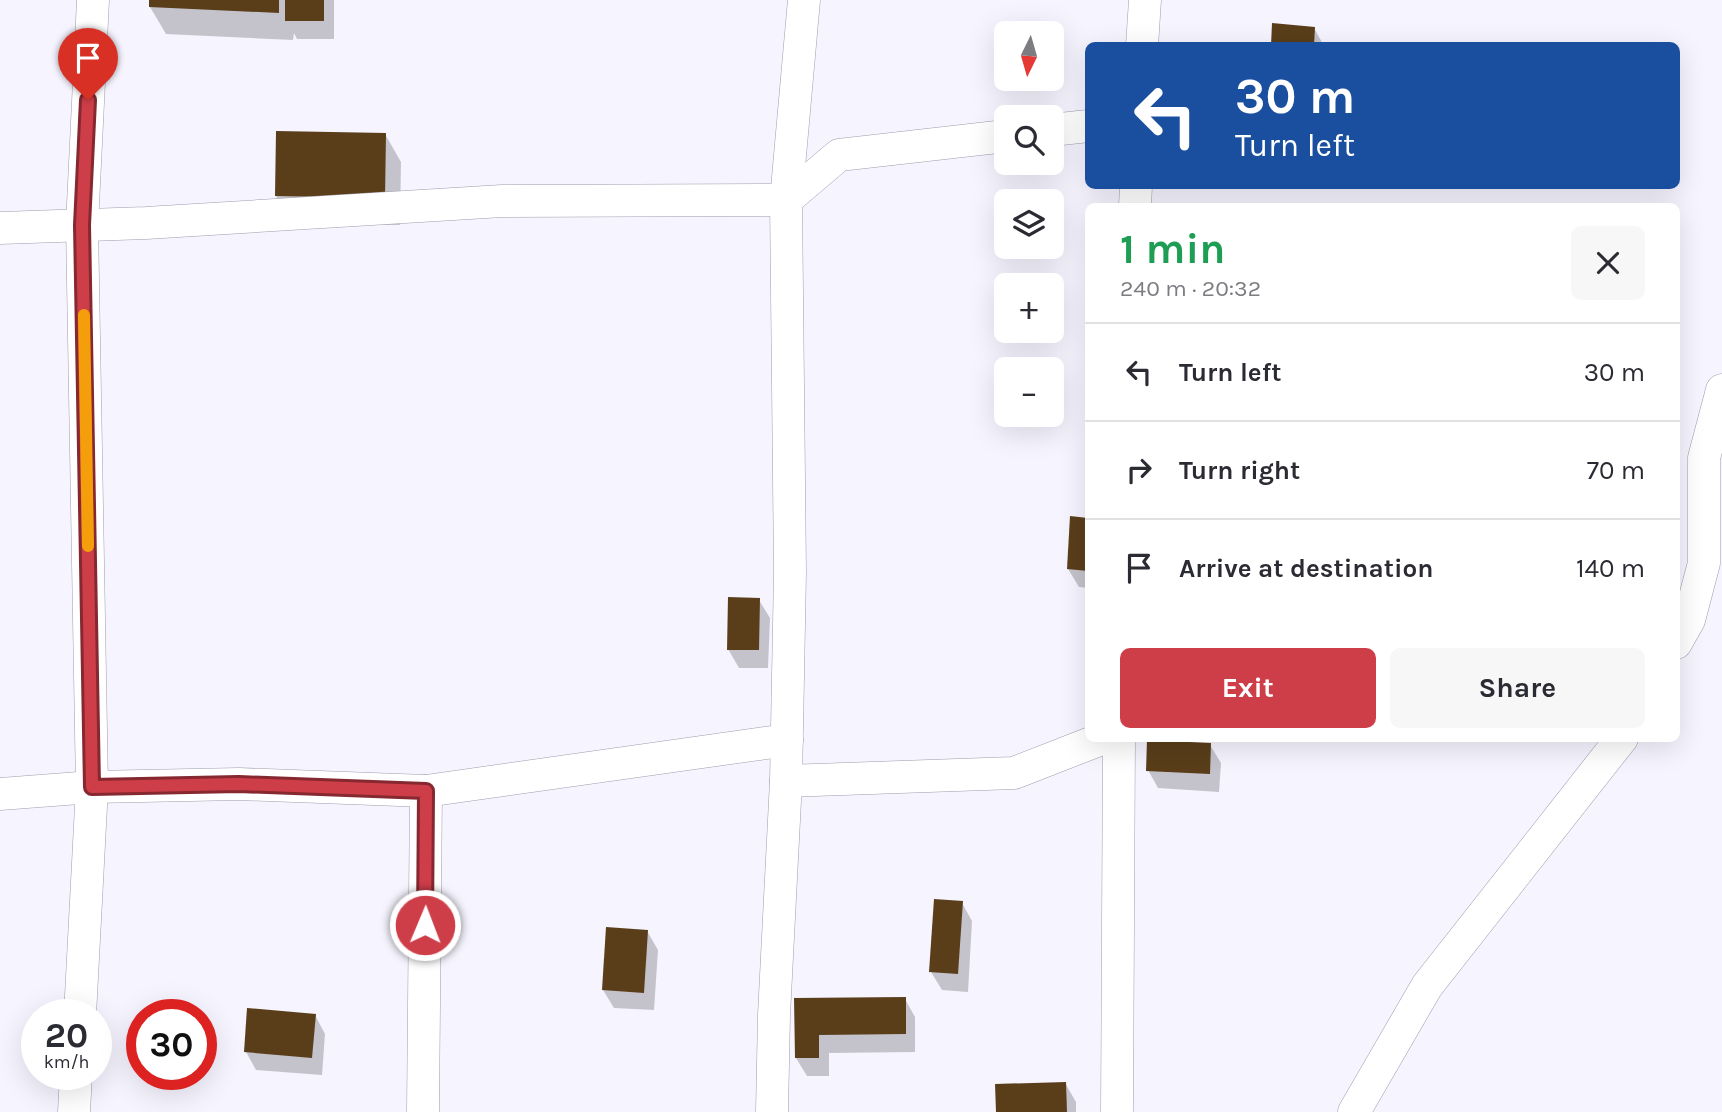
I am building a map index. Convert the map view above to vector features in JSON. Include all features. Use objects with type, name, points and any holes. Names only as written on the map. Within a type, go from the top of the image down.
[{"type":"street","points":[[81,999],[92,787],[82,225],[93,0]]},
{"type":"street","points":[[772,1112],[774,1015],[786,781],[790,572],[786,200],[804,0]]},
{"type":"street","points":[[1142,42],[1145,0]]},
{"type":"street","points":[[1064,129],[1085,126]]},
{"type":"street","points":[[0,228],[502,201],[786,200],[839,155],[994,137]]},
{"type":"street","points":[[1680,636],[1689,620],[1704,563],[1704,458],[1722,390]]},
{"type":"street","points":[[0,794],[92,787],[239,784],[426,791],[786,740]]},
{"type":"street","points":[[786,781],[1014,773],[1094,742]]},
{"type":"street","points":[[1117,1112],[1119,742]]},
{"type":"street","points":[[1354,1112],[1427,986],[1619,742]]},
{"type":"street","points":[[423,1112],[426,791]]},
{"type":"street","points":[[74,1112],[75,1090]]},
{"type":"building","points":[[149,0],[279,0],[279,13],[149,7]]},
{"type":"building","points":[[285,0],[324,0],[324,21],[285,21]]},
{"type":"building","points":[[1272,23],[1315,27],[1314,42],[1271,42]]},
{"type":"building","points":[[276,131],[386,133],[385,198],[275,196]]},
{"type":"building","points":[[1070,516],[1085,518],[1085,571],[1067,569]]},
{"type":"building","points":[[728,597],[760,598],[759,650],[727,650]]},
{"type":"building","points":[[1147,742],[1211,743],[1210,774],[1146,771]]},
{"type":"building","points":[[934,899],[963,901],[958,974],[929,972]]},
{"type":"building","points":[[606,927],[648,930],[644,993],[602,990]]},
{"type":"building","points":[[906,997],[906,1034],[819,1035],[819,1058],[795,1058],[794,998]]},
{"type":"building","points":[[247,1008],[316,1014],[312,1058],[244,1052]]},
{"type":"building","points":[[1066,1082],[1067,1112],[996,1112],[995,1084]]},
{"type":"slow traffic","points":[[84,315],[88,546]]},
{"type":"route","points":[[88,100],[82,225],[92,787],[239,784],[426,791],[425,925]]}]
